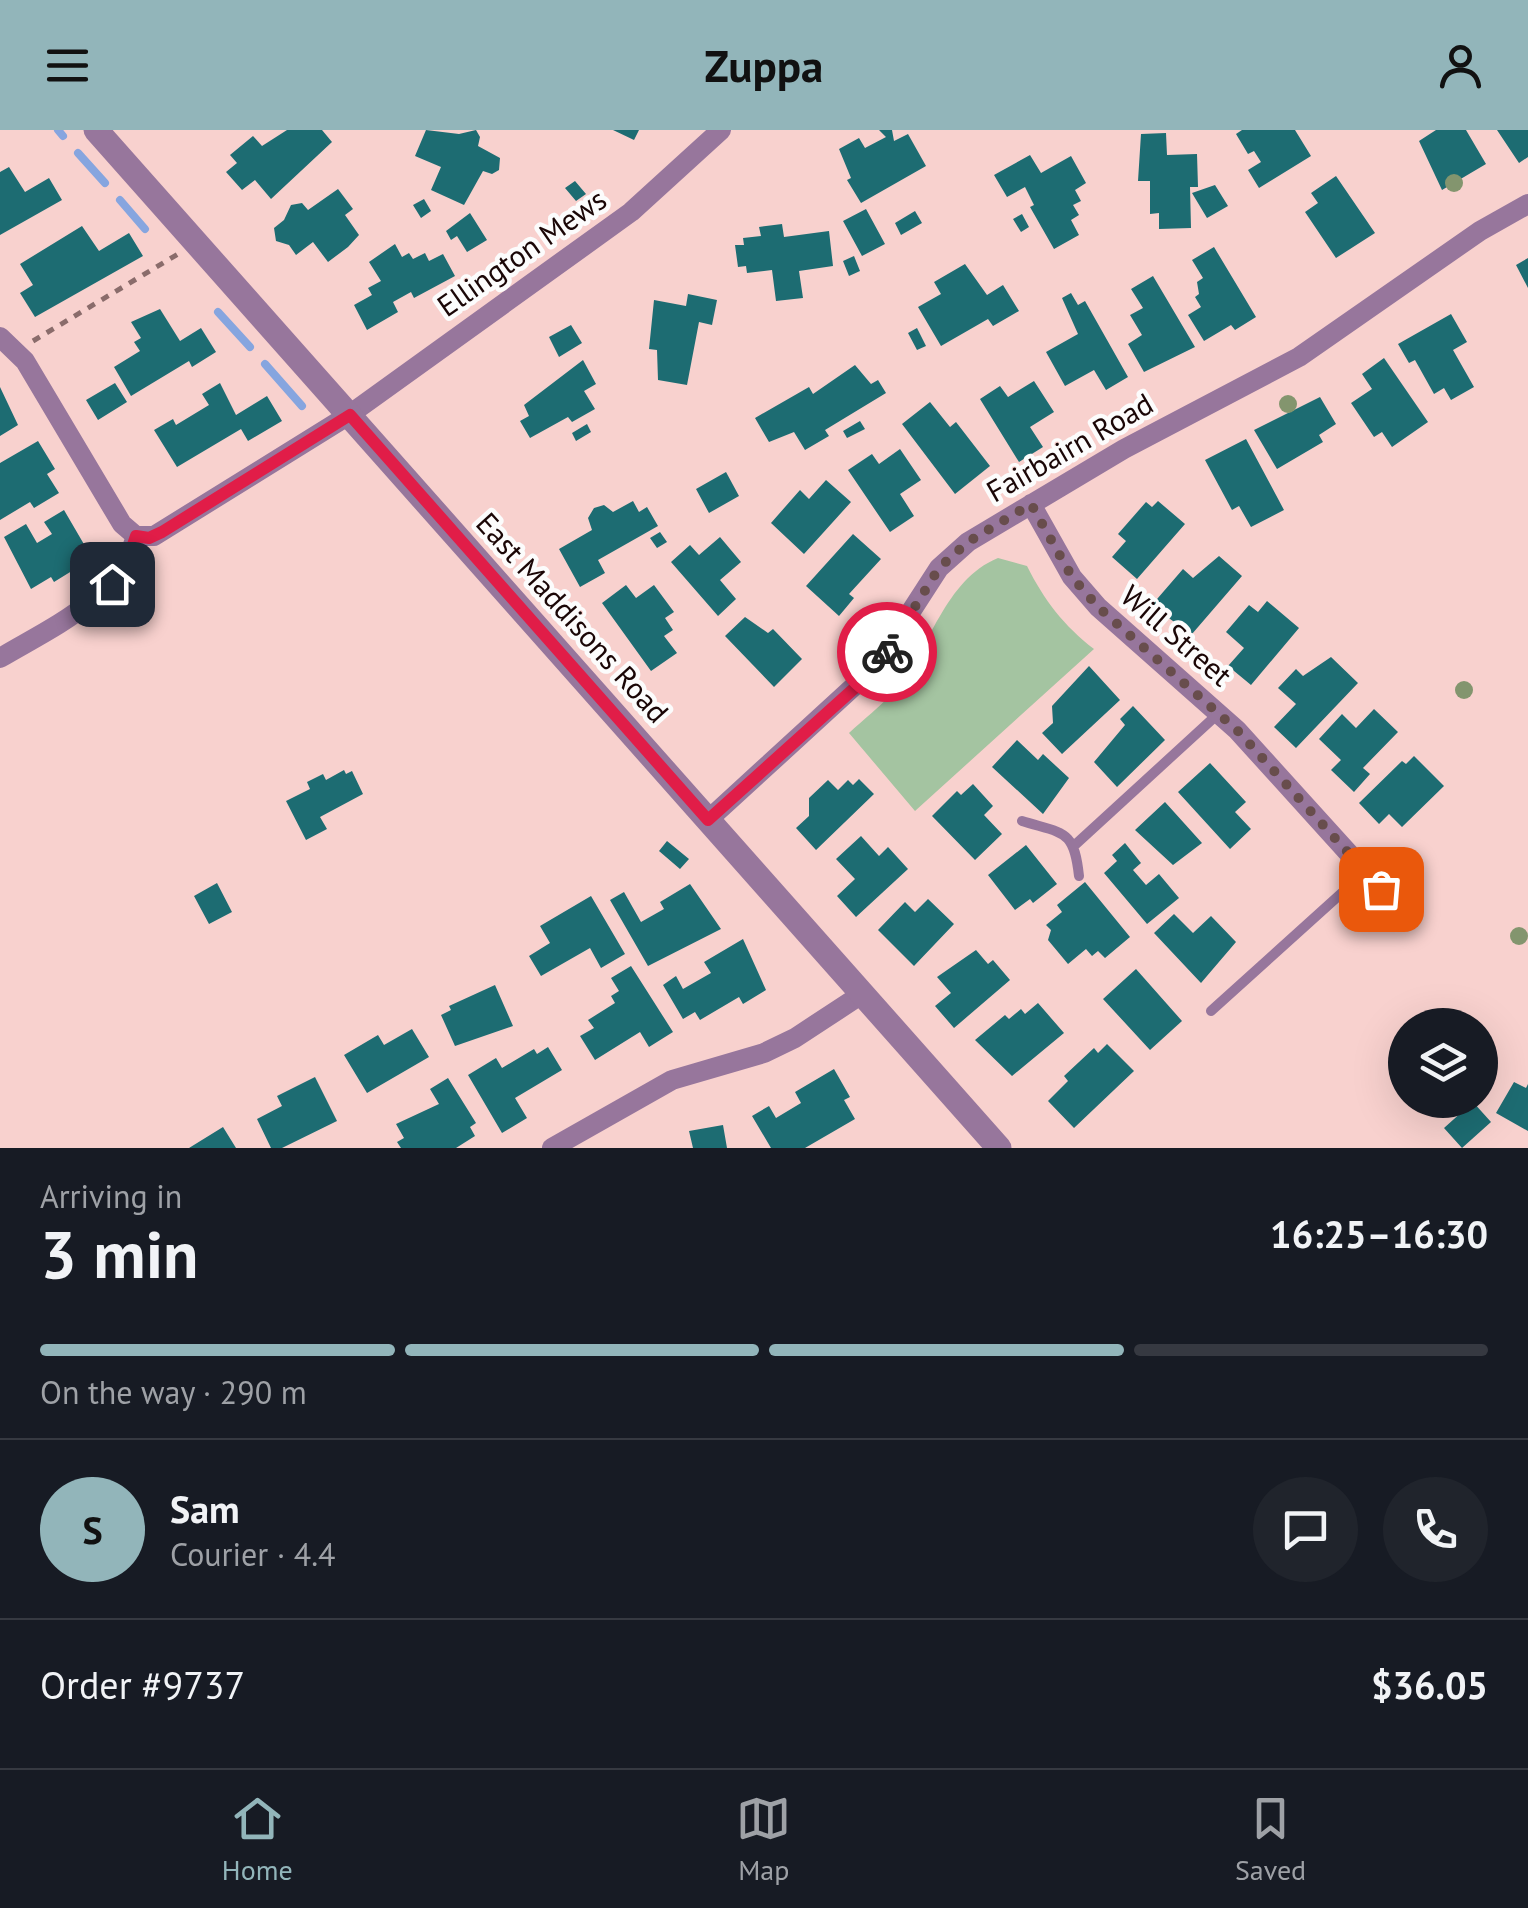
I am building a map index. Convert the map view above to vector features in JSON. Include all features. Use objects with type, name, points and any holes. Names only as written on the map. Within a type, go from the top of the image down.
[{"type":"street","name":"East Maddisons Road","points":[[96,130],[999,1148]]},
{"type":"street","name":"Ellington Mews","points":[[136,536],[149,538],[162,532],[350,415],[632,212],[721,130]]},
{"type":"street","name":"Fairbairn Road","points":[[708,820],[875,667],[952,554],[1031,504],[1299,357],[1480,231],[1528,204]]},
{"type":"street","points":[[0,337],[25,361],[122,524],[136,536],[126,566],[116,580],[0,658]]},
{"type":"street","name":"Will Street","points":[[1031,504],[1072,577],[1098,607],[1219,714],[1381,889]]},
{"type":"street","points":[[552,1148],[672,1080],[764,1053],[795,1038],[862,994]]},
{"type":"lane","points":[[1076,844],[1219,714]]},
{"type":"lane","points":[[1022,821],[1062,833],[1076,844],[1079,876]]},
{"type":"lane","points":[[1211,1011],[1364,872]]},
{"type":"path","points":[[30,343],[196,242]]},
{"type":"green space","points":[[998,558],[1027,566],[1056,612],[1094,649],[915,811],[849,733],[907,674],[964,582]]},
{"type":"building","points":[[287,130],[322,130],[332,142],[271,199],[255,180],[242,190],[226,172],[237,163],[230,155],[253,136],[262,146]]},
{"type":"building","points":[[426,130],[459,134],[476,130],[480,137],[478,146],[500,158],[499,170],[492,174],[483,171],[464,205],[431,190],[441,167],[415,156]]},
{"type":"building","points":[[613,130],[639,130],[634,140]]},
{"type":"building","points":[[879,130],[892,130],[894,141],[908,134],[926,166],[861,203],[847,180],[851,178],[839,149],[859,138],[865,148],[886,137]]},
{"type":"building","points":[[1242,130],[1295,130],[1311,156],[1259,188],[1248,170],[1261,162],[1254,151],[1248,154],[1236,134]]},
{"type":"building","points":[[1436,130],[1466,130],[1486,164],[1442,190],[1419,141]]},
{"type":"building","points":[[1497,130],[1528,130],[1528,157],[1519,163]]},
{"type":"building","points":[[1166,133],[1167,155],[1197,154],[1198,187],[1190,187],[1191,228],[1159,229],[1159,213],[1150,214],[1150,181],[1138,181],[1141,134]]},
{"type":"building","points":[[1030,155],[1041,173],[1071,156],[1086,183],[1075,190],[1081,201],[1073,205],[1079,215],[1071,220],[1079,235],[1054,249],[1030,207],[1034,205],[1025,187],[1007,197],[994,175]]},
{"type":"building","points":[[9,167],[25,192],[49,178],[62,200],[0,235],[0,172]]},
{"type":"building","points":[[1336,176],[1375,233],[1336,258],[1305,212],[1318,203],[1311,193]]},
{"type":"building","points":[[575,181],[586,194],[576,201],[565,188]]},
{"type":"building","points":[[1215,185],[1228,206],[1207,218],[1192,193]]},
{"type":"building","points":[[338,189],[353,209],[345,215],[359,235],[348,247],[328,262],[313,242],[296,255],[289,245],[276,241],[274,228],[284,220],[291,205],[302,203],[308,210]]},
{"type":"building","points":[[424,199],[431,211],[421,218],[413,205]]},
{"type":"building","points":[[866,209],[885,244],[862,256],[843,221]]},
{"type":"building","points":[[915,211],[922,223],[901,235],[895,223]]},
{"type":"building","points":[[470,213],[487,240],[467,252],[457,236],[451,240],[446,231]]},
{"type":"building","points":[[1022,214],[1029,227],[1021,232],[1013,219]]},
{"type":"building","points":[[782,224],[784,237],[829,231],[833,266],[799,271],[803,298],[776,301],[772,270],[747,273],[746,266],[738,267],[735,245],[744,245],[743,238],[761,236],[759,227]]},
{"type":"building","points":[[82,226],[99,251],[129,233],[143,256],[35,317],[20,293],[33,285],[20,264]]},
{"type":"building","points":[[395,244],[402,257],[409,253],[413,259],[425,253],[429,261],[443,254],[455,276],[414,298],[411,292],[393,302],[398,312],[367,330],[354,305],[372,295],[368,288],[381,281],[369,262]]},
{"type":"building","points":[[1214,247],[1256,317],[1235,330],[1231,325],[1204,341],[1188,315],[1201,307],[1195,297],[1199,294],[1197,282],[1203,278],[1192,260]]},
{"type":"building","points":[[854,256],[860,271],[849,276],[843,261]]},
{"type":"building","points":[[1528,258],[1528,288],[1516,265]]},
{"type":"building","points":[[965,264],[987,295],[1003,285],[1019,311],[993,326],[988,319],[941,346],[918,307],[941,294],[934,282]]},
{"type":"building","points":[[1153,276],[1195,347],[1144,372],[1128,344],[1142,335],[1130,315],[1143,308],[1131,289]]},
{"type":"building","points":[[1071,293],[1078,305],[1085,301],[1128,377],[1106,390],[1094,370],[1065,386],[1046,352],[1078,334],[1062,298]]},
{"type":"building","points":[[688,294],[717,300],[712,325],[699,322],[687,385],[658,380],[657,350],[649,349],[654,300],[686,306]]},
{"type":"building","points":[[160,309],[180,341],[201,328],[216,352],[192,367],[189,361],[131,396],[114,367],[140,351],[134,342],[141,338],[131,322]]},
{"type":"building","points":[[1451,314],[1467,342],[1453,350],[1474,387],[1451,400],[1444,388],[1434,394],[1415,360],[1409,363],[1398,344]]},
{"type":"building","points":[[571,325],[582,343],[559,357],[549,337]]},
{"type":"building","points":[[917,328],[926,346],[917,350],[908,333]]},
{"type":"building","points":[[1384,358],[1428,422],[1392,447],[1382,432],[1374,437],[1351,403],[1372,389],[1362,374]]},
{"type":"building","points":[[583,360],[596,384],[584,391],[595,409],[572,422],[568,417],[530,438],[520,421],[529,416],[524,405]]},
{"type":"building","points":[[855,365],[871,384],[878,380],[886,393],[825,430],[829,436],[805,450],[794,432],[769,442],[755,418],[809,387],[813,394]]},
{"type":"building","points":[[1034,381],[1054,412],[1030,427],[1043,447],[1019,462],[980,399],[1000,386],[1008,397]]},
{"type":"building","points":[[115,383],[127,402],[98,420],[86,400]]},
{"type":"building","points":[[220,383],[236,415],[267,396],[282,421],[248,441],[241,429],[177,467],[154,430],[173,419],[176,425],[209,405],[202,394]]},
{"type":"building","points":[[0,387],[18,425],[0,436]]},
{"type":"building","points":[[1320,397],[1336,424],[1319,435],[1323,442],[1277,469],[1254,430]]},
{"type":"building","points":[[930,402],[950,427],[956,422],[990,466],[955,494],[902,424]]},
{"type":"building","points":[[860,421],[865,429],[847,438],[843,431]]},
{"type":"building","points":[[587,424],[591,432],[576,441],[572,433]]},
{"type":"building","points":[[1246,439],[1284,510],[1251,527],[1239,506],[1232,510],[1205,460]]},
{"type":"building","points":[[38,441],[55,469],[47,474],[59,493],[34,508],[30,502],[0,520],[0,463]]},
{"type":"building","points":[[900,449],[921,480],[900,494],[914,516],[890,532],[848,470],[872,454],[879,464]]},
{"type":"building","points":[[726,472],[739,496],[709,513],[696,489]]},
{"type":"building","points":[[826,480],[851,502],[804,554],[771,523],[800,490],[809,499]]},
{"type":"building","points":[[633,501],[639,512],[647,507],[658,526],[598,560],[605,573],[580,587],[559,549],[592,530],[588,518],[594,508],[604,505],[613,512]]},
{"type":"building","points":[[1158,501],[1185,524],[1137,579],[1112,557],[1126,541],[1118,534],[1146,502],[1152,507]]},
{"type":"building","points":[[64,510],[85,546],[81,549],[88,561],[54,582],[51,577],[31,589],[4,537],[26,524],[37,543],[52,534],[44,522]]},
{"type":"building","points":[[660,532],[667,542],[657,548],[650,538]]},
{"type":"building","points":[[853,534],[881,559],[849,594],[854,598],[839,616],[806,586]]},
{"type":"building","points":[[720,537],[741,562],[720,580],[736,599],[718,616],[671,562],[690,545],[699,555]]},
{"type":"building","points":[[1219,556],[1242,576],[1192,634],[1151,606],[1183,569],[1193,578]]},
{"type":"building","points":[[626,585],[636,598],[654,585],[674,612],[665,618],[673,630],[664,636],[677,653],[651,671],[602,603]]},
{"type":"building","points":[[1267,601],[1299,628],[1251,685],[1228,666],[1244,648],[1226,632],[1249,605],[1258,612]]},
{"type":"building","points":[[745,617],[768,633],[773,629],[802,659],[774,687],[725,636]]},
{"type":"building","points":[[1331,657],[1358,683],[1296,748],[1274,727],[1296,704],[1278,688],[1296,669],[1303,676]]},
{"type":"building","points":[[1089,666],[1120,700],[1062,754],[1042,733],[1053,723],[1052,706]]},
{"type":"building","points":[[1133,706],[1165,740],[1117,787],[1094,762],[1125,725],[1120,719]]},
{"type":"building","points":[[1374,709],[1398,732],[1363,768],[1370,774],[1354,792],[1331,770],[1341,760],[1319,739],[1342,714],[1356,728]]},
{"type":"building","points":[[1017,740],[1038,760],[1043,754],[1069,778],[1043,814],[992,767]]},
{"type":"building","points":[[1414,756],[1444,786],[1402,827],[1389,814],[1379,824],[1359,803],[1402,761],[1406,764]]},
{"type":"building","points":[[1210,763],[1246,802],[1235,812],[1251,829],[1230,849],[1178,792]]},
{"type":"building","points":[[344,770],[346,774],[352,771],[363,794],[320,817],[327,829],[306,840],[286,801],[310,789],[307,782],[323,774],[326,780]]},
{"type":"building","points":[[859,779],[874,794],[816,850],[796,828],[809,816],[809,798],[828,780],[838,790],[848,780],[853,785]]},
{"type":"building","points":[[973,784],[993,806],[984,815],[1002,834],[975,860],[932,816],[957,791],[961,795]]},
{"type":"building","points":[[1165,802],[1202,843],[1173,865],[1135,830]]},
{"type":"building","points":[[861,836],[879,856],[888,847],[908,869],[856,917],[837,896],[855,879],[836,859]]},
{"type":"building","points":[[667,841],[689,859],[680,869],[659,851]]},
{"type":"building","points":[[1125,843],[1141,863],[1133,870],[1146,885],[1159,874],[1179,898],[1147,924],[1104,873],[1117,861],[1112,855]]},
{"type":"building","points":[[1026,845],[1057,884],[1033,903],[1030,899],[1015,910],[988,875]]},
{"type":"building","points":[[1085,882],[1130,937],[1105,958],[1098,951],[1092,956],[1086,949],[1068,964],[1048,940],[1051,930],[1046,925],[1062,912],[1057,905]]},
{"type":"building","points":[[217,883],[232,912],[209,924],[194,896]]},
{"type":"building","points":[[690,884],[721,929],[648,966],[610,900],[624,892],[641,922],[664,909],[660,902]]},
{"type":"building","points":[[591,896],[625,954],[601,968],[590,948],[541,976],[529,956],[550,943],[540,926]]},
{"type":"building","points":[[928,899],[954,924],[914,966],[878,930],[905,902],[915,912]]},
{"type":"building","points":[[1174,914],[1193,933],[1211,916],[1236,942],[1201,983],[1154,933]]},
{"type":"building","points":[[743,939],[766,990],[743,1004],[739,997],[700,1020],[695,1012],[683,1019],[663,985],[676,976],[683,989],[711,973],[704,962]]},
{"type":"building","points":[[976,950],[988,964],[993,960],[1010,980],[954,1028],[935,1006],[951,993],[937,977]]},
{"type":"building","points":[[631,966],[673,1032],[649,1047],[640,1032],[595,1060],[580,1036],[594,1028],[588,1020],[615,1003],[611,996],[619,991],[611,978]]},
{"type":"building","points":[[1136,969],[1182,1021],[1150,1050],[1103,999]]},
{"type":"building","points":[[495,985],[513,1026],[455,1046],[441,1015],[451,1010],[449,1006]]},
{"type":"building","points":[[1038,1003],[1064,1033],[1012,1076],[975,1040],[1005,1015],[1009,1019],[1021,1009],[1025,1014]]},
{"type":"building","points":[[412,1029],[429,1057],[367,1093],[344,1055],[378,1035],[384,1045]]},
{"type":"building","points":[[1107,1044],[1134,1071],[1074,1128],[1048,1101],[1068,1081],[1064,1076],[1094,1048],[1098,1053]]},
{"type":"building","points":[[548,1047],[562,1070],[515,1098],[527,1118],[502,1133],[468,1075],[496,1058],[502,1068],[534,1049],[537,1054]]},
{"type":"building","points":[[834,1069],[850,1097],[844,1100],[855,1119],[805,1148],[771,1148],[752,1116],[769,1106],[776,1118],[801,1103],[795,1092]]},
{"type":"building","points":[[315,1077],[337,1121],[282,1148],[271,1148],[257,1119],[282,1106],[277,1096]]},
{"type":"building","points":[[448,1078],[476,1123],[470,1127],[475,1136],[456,1148],[401,1148],[397,1142],[404,1138],[396,1124],[439,1104],[430,1089]]},
{"type":"building","points":[[1514,1082],[1526,1088],[1528,1084],[1528,1131],[1498,1114]]},
{"type":"building","points":[[1455,1118],[1487,1118],[1491,1122],[1462,1148],[1444,1128]]},
{"type":"building","points":[[723,1125],[727,1148],[693,1148],[689,1131]]},
{"type":"building","points":[[223,1127],[236,1148],[189,1148]]},
{"type":"waterway","points":[[58,130],[63,136]]},
{"type":"waterway","points":[[78,153],[105,183]]},
{"type":"waterway","points":[[120,200],[145,229]]},
{"type":"waterway","points":[[218,312],[250,347]]},
{"type":"waterway","points":[[265,364],[302,406]]},
{"type":"way so far","points":[[887,652],[939,568],[952,554],[1031,504],[1072,577],[1098,607],[1237,730],[1381,889]]},
{"type":"route","points":[[112,584],[125,568],[136,536],[149,538],[162,532],[350,415],[708,820],[858,685],[887,652]]}]
